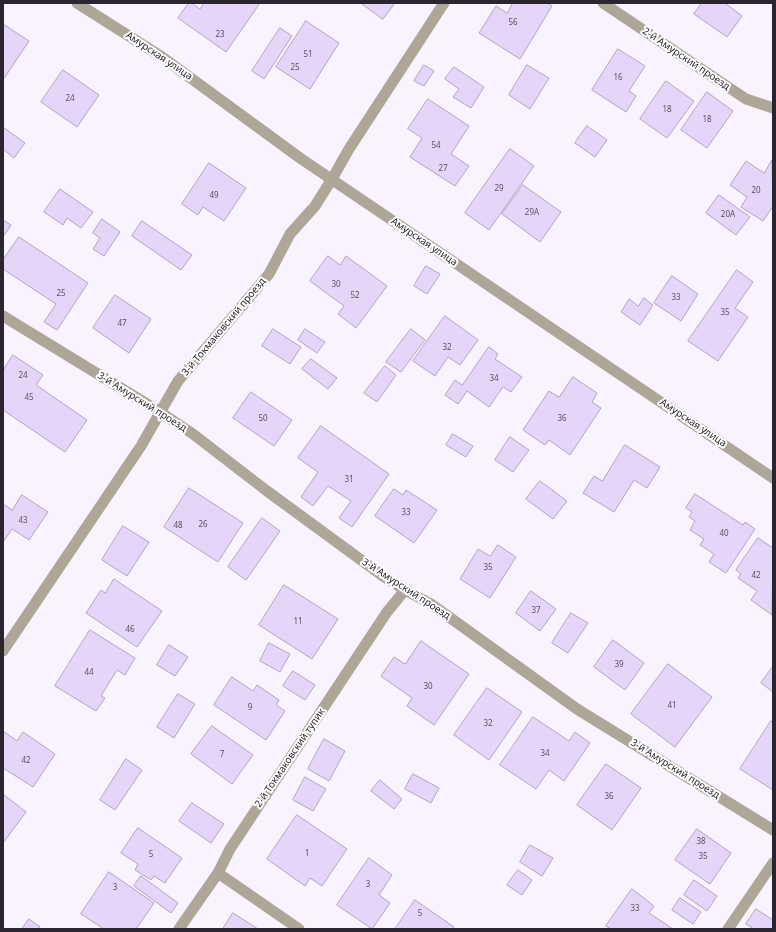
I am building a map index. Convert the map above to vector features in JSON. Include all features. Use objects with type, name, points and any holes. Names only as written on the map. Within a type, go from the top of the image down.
[{"type":"street","name":"Амурская улица","points":[[77,3],[162,56],[300,158],[773,478]]},
{"type":"street","name":"3-й Токмаковский проезд","points":[[3,651],[141,446],[178,380],[269,274],[290,234],[315,206],[444,3]]},
{"type":"street","name":"2-й Амурский проезд","points":[[603,3],[746,99],[773,108]]},
{"type":"street","name":"3-й Амурский проезд","points":[[3,316],[160,412],[193,434],[267,491],[376,571],[405,590],[432,604],[577,709],[773,830]]},
{"type":"street","name":"2-й Токмаковский тупик","points":[[179,929],[218,872],[230,849],[387,612],[405,590]]},
{"type":"street","points":[[728,929],[773,863]]},
{"type":"street","points":[[218,872],[299,929]]},
{"type":"building","points":[[189,3],[200,9],[204,3],[260,3],[226,52],[178,18]]},
{"type":"building","points":[[361,3],[395,3],[383,19]]},
{"type":"building","points":[[513,3],[547,3],[552,6],[520,59],[479,33],[496,6],[507,13]]},
{"type":"building","points":[[702,3],[725,3],[742,16],[727,37],[694,14]]},
{"type":"building","points":[[306,21],[339,43],[310,89],[276,67]]},
{"type":"building","points":[[3,24],[29,41],[3,80]]},
{"type":"building","points":[[280,28],[292,36],[264,79],[252,71]]},
{"type":"building","points":[[618,49],[645,66],[629,91],[636,96],[626,112],[592,90]]},
{"type":"building","points":[[424,65],[434,71],[424,86],[414,81]]},
{"type":"building","points":[[527,65],[549,78],[530,109],[509,95]]},
{"type":"building","points":[[454,67],[484,87],[471,108],[453,97],[459,89],[445,79]]},
{"type":"building","points":[[63,70],[99,95],[77,127],[41,102]]},
{"type":"building","points":[[666,81],[694,101],[667,138],[640,119]]},
{"type":"building","points":[[707,92],[733,111],[707,148],[681,130]]},
{"type":"building","points":[[428,99],[469,126],[451,154],[469,166],[455,186],[410,157],[422,138],[408,129]]},
{"type":"building","points":[[587,126],[607,140],[595,157],[575,143]]},
{"type":"building","points":[[3,127],[25,143],[14,158],[3,149]]},
{"type":"building","points":[[510,149],[534,166],[489,230],[465,213]]},
{"type":"building","points":[[772,160],[773,206],[763,221],[741,207],[747,197],[730,185],[746,161],[764,173]]},
{"type":"building","points":[[209,163],[246,188],[224,221],[203,207],[198,215],[182,204]]},
{"type":"building","points":[[523,185],[561,212],[540,242],[502,214]]},
{"type":"building","points":[[60,189],[93,212],[81,228],[67,218],[63,225],[44,212]]},
{"type":"building","points":[[719,195],[750,217],[736,235],[706,213]]},
{"type":"building","points":[[102,219],[120,232],[104,256],[93,249],[100,238],[93,233]]},
{"type":"building","points":[[3,220],[11,225],[3,237]]},
{"type":"building","points":[[142,221],[192,255],[181,270],[132,236]]},
{"type":"building","points":[[19,237],[88,283],[57,330],[44,322],[56,304],[3,269],[3,260]]},
{"type":"building","points":[[328,256],[340,265],[346,256],[387,286],[356,328],[338,314],[344,306],[310,281]]},
{"type":"building","points":[[426,266],[440,274],[427,294],[414,286]]},
{"type":"building","points":[[737,270],[753,282],[735,308],[748,317],[718,361],[688,341]]},
{"type":"building","points":[[672,276],[698,294],[681,321],[654,303]]},
{"type":"building","points":[[115,295],[151,319],[129,353],[93,328]]},
{"type":"building","points":[[644,298],[653,305],[640,325],[621,312],[629,299],[638,306]]},
{"type":"building","points":[[445,316],[478,340],[460,365],[448,357],[435,376],[413,361]]},
{"type":"building","points":[[273,329],[301,347],[290,364],[262,346]]},
{"type":"building","points":[[305,329],[325,342],[317,353],[298,340]]},
{"type":"building","points":[[411,329],[425,340],[401,372],[386,362]]},
{"type":"building","points":[[489,347],[498,354],[495,359],[522,377],[511,392],[503,387],[489,407],[467,391],[458,404],[445,395],[455,380],[462,385]]},
{"type":"building","points":[[13,355],[43,375],[36,385],[87,420],[65,452],[3,410],[3,371]]},
{"type":"building","points":[[311,359],[337,378],[328,389],[302,369]]},
{"type":"building","points":[[385,366],[396,375],[377,402],[364,393]]},
{"type":"building","points":[[573,377],[597,393],[592,402],[601,408],[570,455],[549,440],[545,445],[523,430],[549,391],[559,397]]},
{"type":"building","points":[[251,392],[292,420],[274,446],[233,418]]},
{"type":"building","points":[[321,426],[389,474],[352,527],[339,518],[351,501],[328,486],[313,506],[301,497],[318,472],[298,458]]},
{"type":"building","points":[[453,434],[473,446],[466,457],[446,445]]},
{"type":"building","points":[[510,437],[529,450],[513,472],[495,460]]},
{"type":"building","points":[[625,445],[660,467],[647,488],[634,480],[614,512],[583,493],[594,476],[602,481]]},
{"type":"building","points":[[540,481],[567,501],[553,519],[526,499]]},
{"type":"building","points":[[189,488],[243,523],[218,562],[164,527]]},
{"type":"building","points":[[394,489],[403,495],[406,490],[437,510],[414,543],[375,516]]},
{"type":"building","points":[[695,494],[743,525],[745,522],[755,529],[726,573],[709,562],[714,554],[700,545],[704,539],[690,530],[695,521],[689,517],[692,512],[686,508]]},
{"type":"building","points":[[22,495],[48,512],[29,540],[12,529],[3,542],[3,504],[12,510]]},
{"type":"building","points":[[262,518],[280,531],[246,580],[228,567]]},
{"type":"building","points":[[123,526],[149,542],[127,576],[102,560]]},
{"type":"building","points":[[758,538],[773,548],[772,615],[751,600],[757,591],[738,578],[741,574],[736,570]]},
{"type":"building","points":[[498,545],[516,557],[490,598],[460,579],[478,549],[490,556]]},
{"type":"building","points":[[114,579],[162,611],[137,647],[86,613],[101,590],[105,593]]},
{"type":"building","points":[[284,585],[338,619],[312,659],[259,625]]},
{"type":"building","points":[[531,591],[556,609],[540,631],[516,613]]},
{"type":"building","points":[[571,613],[588,623],[568,653],[552,643]]},
{"type":"building","points":[[90,630],[135,658],[125,675],[117,670],[101,696],[105,698],[96,711],[55,686]]},
{"type":"building","points":[[613,640],[644,663],[625,690],[594,667]]},
{"type":"building","points":[[421,641],[469,674],[434,725],[407,706],[412,698],[381,676],[394,657],[405,664]]},
{"type":"building","points":[[269,643],[290,654],[280,672],[260,661]]},
{"type":"building","points":[[169,645],[188,657],[175,676],[157,665]]},
{"type":"building","points":[[668,664],[712,697],[675,747],[631,714]]},
{"type":"building","points":[[772,668],[773,669],[773,692],[761,683]]},
{"type":"building","points":[[293,671],[315,685],[305,700],[283,686]]},
{"type":"building","points":[[232,677],[253,691],[257,685],[279,700],[276,705],[285,711],[266,740],[214,705]]},
{"type":"building","points":[[487,688],[522,712],[489,760],[454,735]]},
{"type":"building","points":[[178,694],[195,704],[174,738],[157,727]]},
{"type":"building","points":[[533,717],[569,741],[575,732],[590,743],[564,781],[549,770],[536,789],[500,765]]},
{"type":"building","points":[[771,721],[773,723],[773,790],[740,769]]},
{"type":"building","points":[[212,726],[253,755],[232,784],[191,754]]},
{"type":"building","points":[[3,731],[17,741],[23,732],[55,754],[33,787],[3,768]]},
{"type":"building","points":[[324,739],[345,751],[329,781],[308,769]]},
{"type":"building","points":[[126,759],[142,770],[115,810],[100,800]]},
{"type":"building","points":[[606,764],[641,788],[612,830],[577,805]]},
{"type":"building","points":[[413,774],[439,788],[431,803],[405,789]]},
{"type":"building","points":[[305,777],[326,789],[313,811],[293,800]]},
{"type":"building","points":[[380,780],[402,799],[394,809],[371,791]]},
{"type":"building","points":[[3,794],[26,812],[3,843]]},
{"type":"building","points":[[192,803],[224,824],[211,843],[179,821]]},
{"type":"building","points":[[297,815],[347,849],[322,886],[310,878],[305,886],[267,859]]},
{"type":"building","points":[[138,828],[182,858],[165,883],[154,876],[151,880],[135,870],[138,864],[121,853]]},
{"type":"building","points":[[697,829],[731,853],[710,884],[675,860]]},
{"type":"building","points":[[530,845],[553,858],[542,876],[520,862]]},
{"type":"building","points":[[369,858],[392,875],[379,895],[390,903],[372,929],[337,905]]},
{"type":"building","points":[[518,870],[532,880],[522,895],[507,885]]},
{"type":"building","points":[[109,872],[154,903],[136,929],[104,929],[81,914]]},
{"type":"building","points":[[141,876],[178,903],[171,913],[134,886]]},
{"type":"building","points":[[694,880],[717,896],[707,911],[684,895]]},
{"type":"building","points":[[632,889],[654,906],[649,913],[673,929],[611,929],[606,926]]},
{"type":"building","points":[[680,898],[701,912],[693,924],[672,910]]},
{"type":"building","points":[[415,900],[454,927],[453,929],[395,929]]},
{"type":"building","points":[[756,909],[773,920],[773,929],[754,929],[746,924]]},
{"type":"building","points":[[233,913],[258,929],[223,929]]},
{"type":"building","points":[[29,919],[40,927],[39,929],[22,929]]}]
